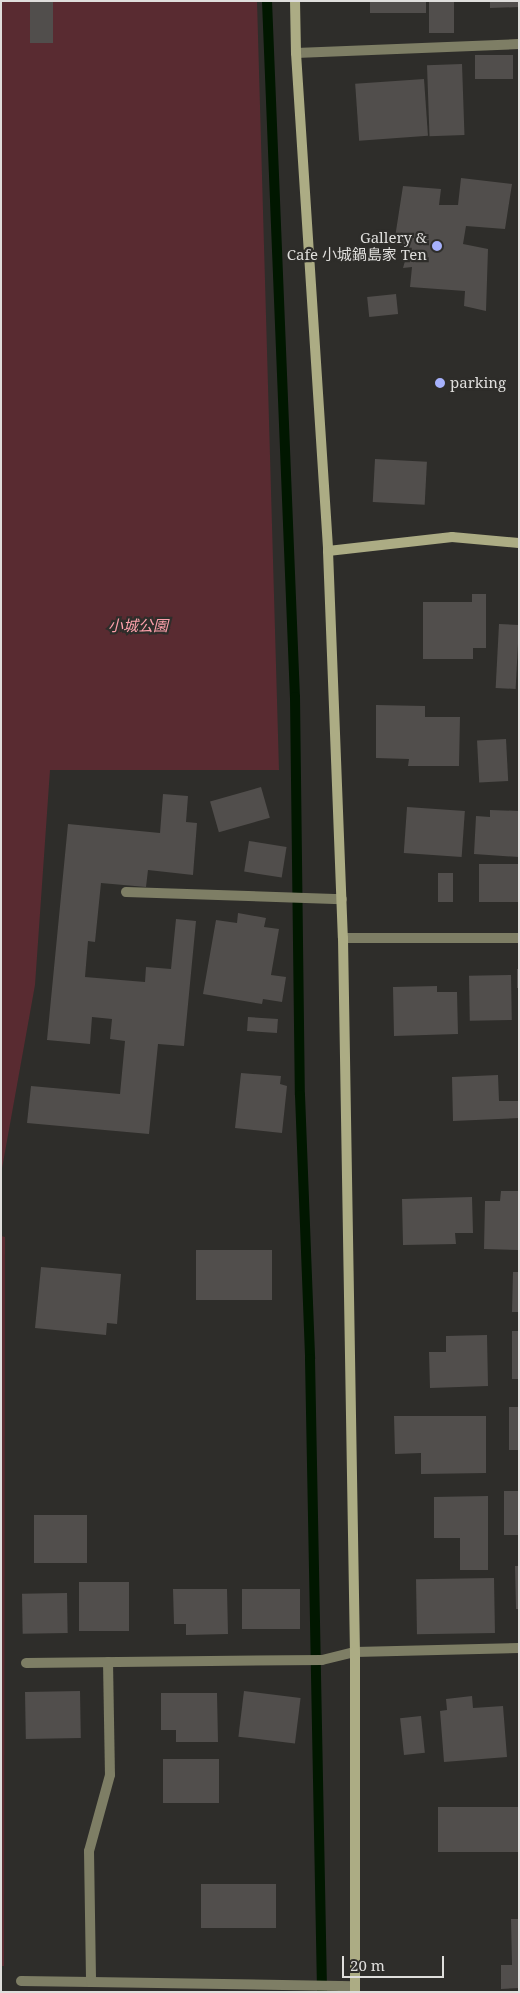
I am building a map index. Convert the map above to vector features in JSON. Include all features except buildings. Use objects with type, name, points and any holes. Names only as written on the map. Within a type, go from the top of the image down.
[{"type":"street","points":[[21,1981],[308,1985],[355,1989],[355,1652],[342,899],[328,551],[296,53],[295,1]]},
{"type":"street","points":[[296,53],[519,44]]},
{"type":"street","points":[[328,551],[452,537],[519,543]]},
{"type":"street","points":[[126,892],[342,899]]},
{"type":"street","points":[[343,938],[519,938]]},
{"type":"street","points":[[26,1663],[322,1660],[355,1652],[519,1648]]},
{"type":"street","points":[[91,1982],[88,1851],[110,1775],[108,1662]]},
{"type":"green space","name":"小城公園","points":[[1,1],[257,1],[279,770],[50,770],[35,985],[1,1174]]},
{"type":"green space","points":[[1,1236],[5,1237],[4,1966],[1,1966]]},
{"type":"waterway","points":[[267,1],[295,697],[300,1095],[310,1359],[322,1992]]},
{"type":"place","name":"Gallery & Cafe 小城鍋島家 Ten","points":[[437,246]]},
{"type":"place","name":"parking","points":[[440,383]]}]
